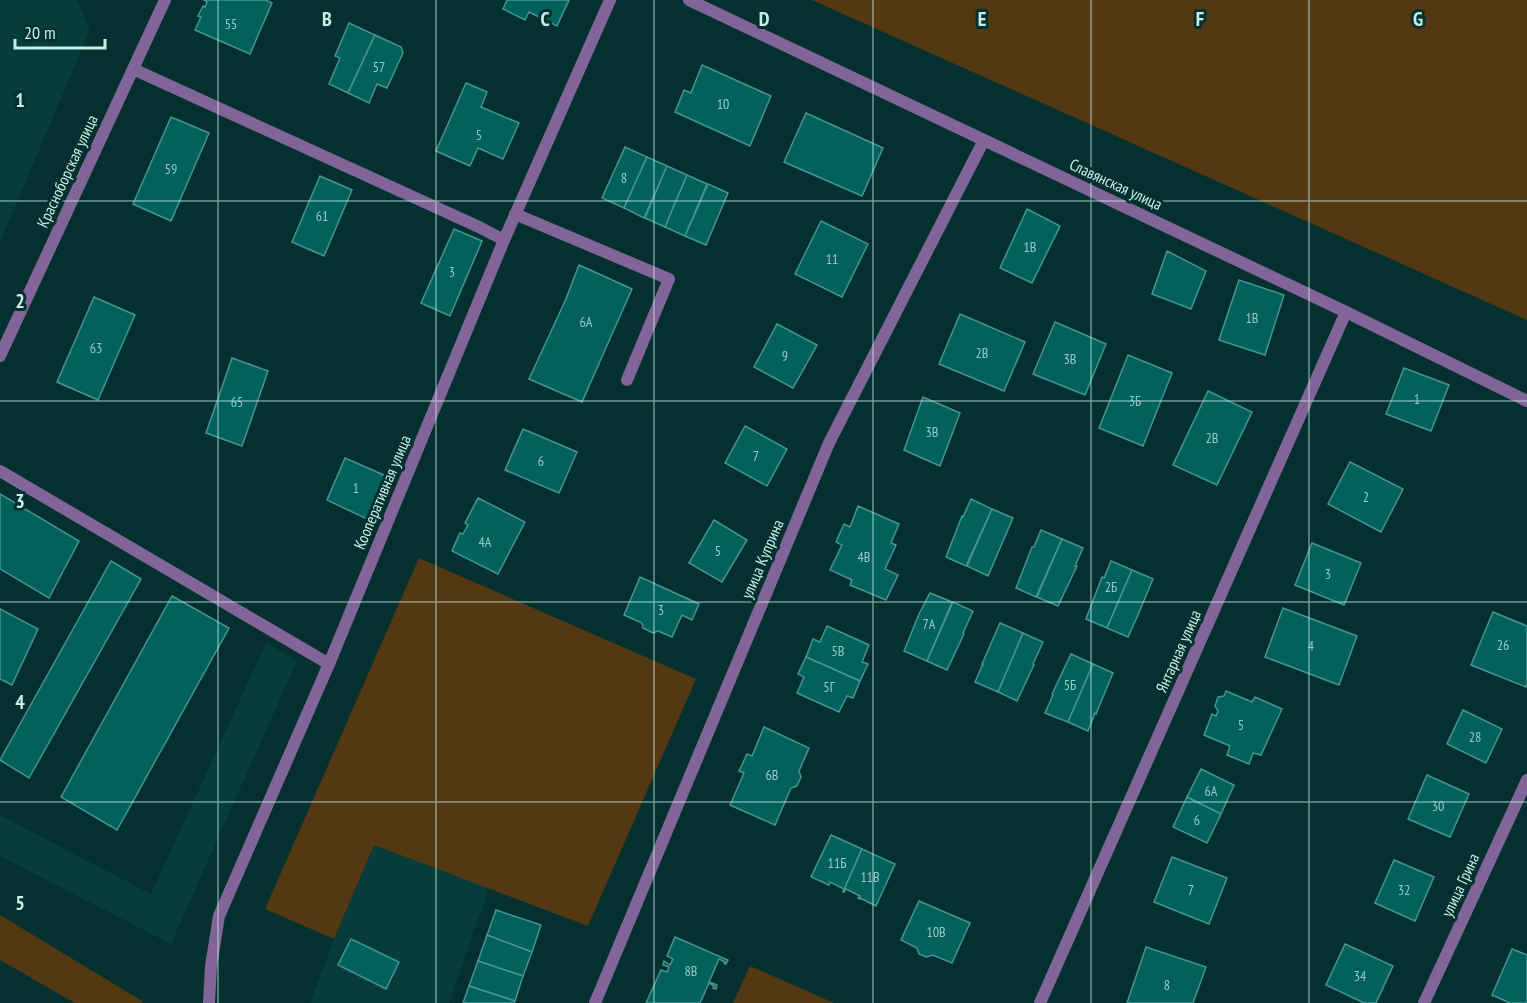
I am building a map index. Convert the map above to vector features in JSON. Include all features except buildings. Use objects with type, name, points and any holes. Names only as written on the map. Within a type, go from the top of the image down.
[{"type":"street","name":"Красноборская улица","points":[[0,356],[165,0]]},
{"type":"street","name":"Кооперативная улица","points":[[209,1003],[211,966],[219,916],[329,664],[515,214],[610,0]]},
{"type":"street","name":"Славянская улица","points":[[689,0],[1346,312],[1527,401]]},
{"type":"street","points":[[133,69],[504,240]]},
{"type":"street","name":"улица Куприна","points":[[595,1003],[828,443],[984,140]]},
{"type":"street","points":[[515,214],[669,279],[627,380]]},
{"type":"street","name":"Янтарная улица","points":[[1040,1003],[1346,312]]},
{"type":"street","points":[[0,471],[329,664]]},
{"type":"street","name":"улица Грина","points":[[1424,1003],[1527,780]]},
{"type":"shaded area","points":[[0,0],[77,0],[90,30],[0,242]]},
{"type":"shaded area","points":[[812,0],[1527,0],[1527,320]]},
{"type":"shaded area","points":[[419,558],[696,679],[588,926],[374,845],[334,939],[265,909]]},
{"type":"shaded area","points":[[266,643],[297,661],[171,944],[0,856],[0,815],[151,894]]},
{"type":"shaded area","points":[[374,845],[489,888],[449,1003],[310,1003]]},
{"type":"shaded area","points":[[0,915],[143,1003],[75,1003],[0,960]]},
{"type":"shaded area","points":[[750,966],[834,1003],[733,1003]]}]
